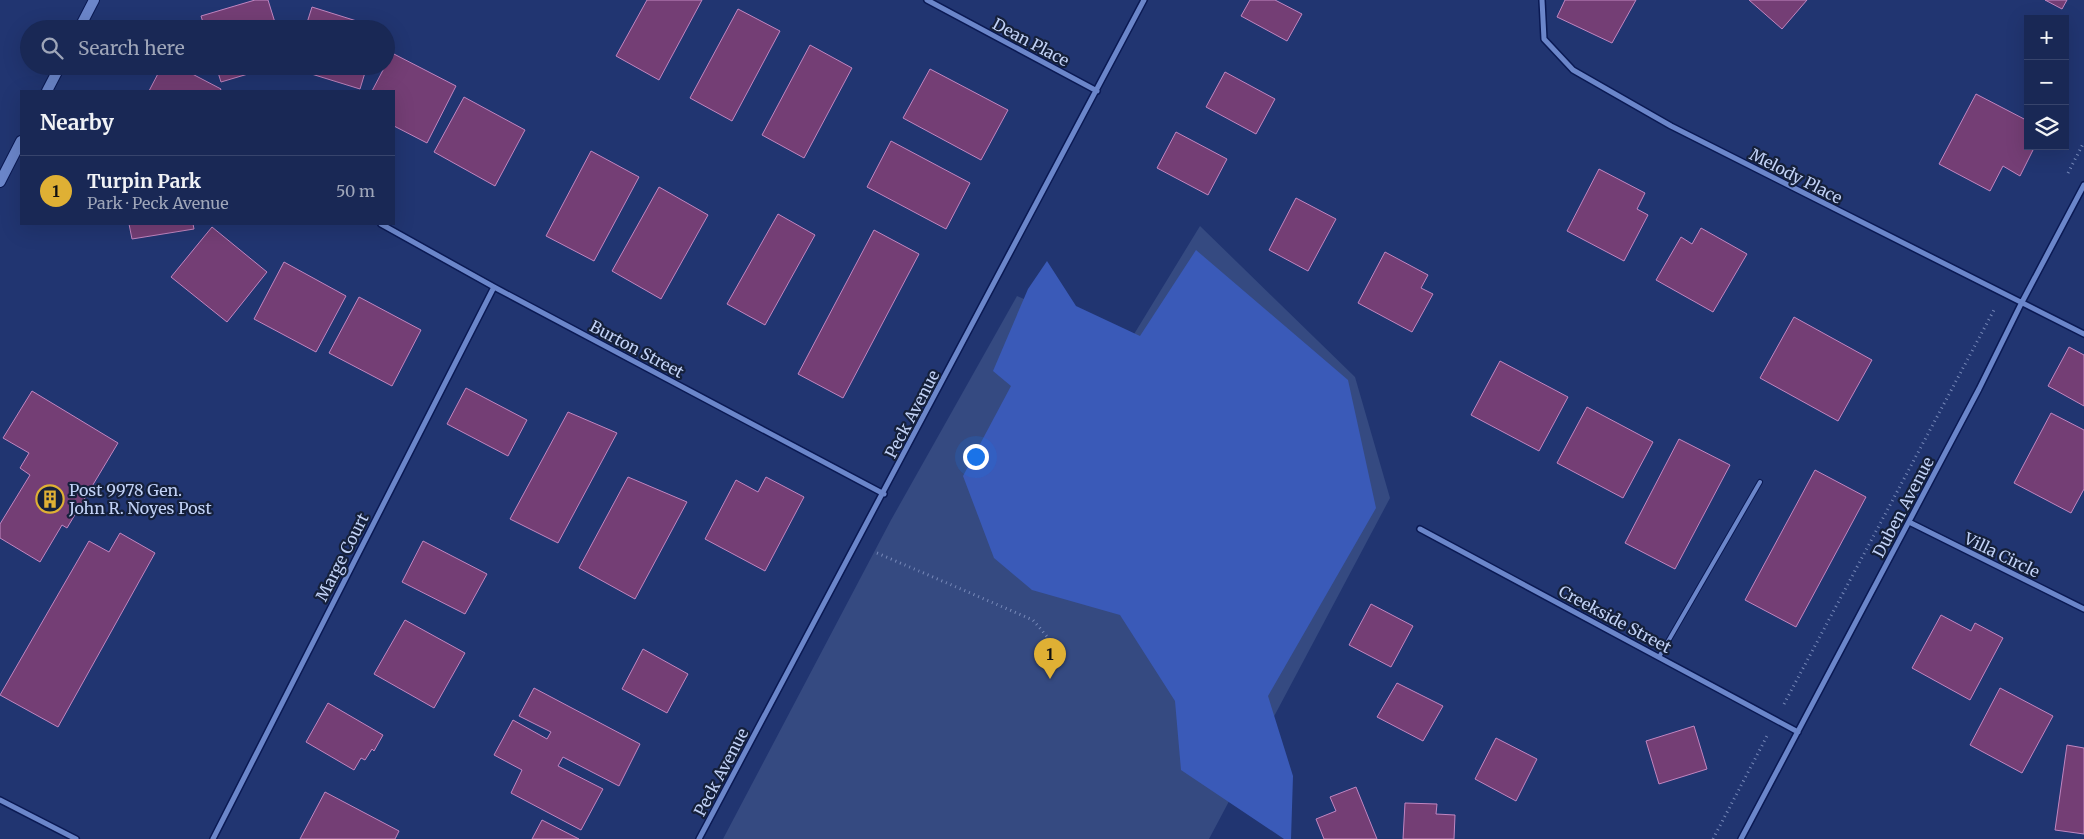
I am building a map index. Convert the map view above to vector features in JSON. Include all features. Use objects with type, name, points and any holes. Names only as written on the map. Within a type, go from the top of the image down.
[{"type":"street","points":[[84,20],[94,0]]},
{"type":"street","name":"Dean Place","points":[[927,0],[1097,91]]},
{"type":"street","name":"Peck Avenue","points":[[699,839],[884,494],[1144,0]]},
{"type":"street","name":"Melody Place","points":[[1542,0],[1544,39],[1573,70],[1671,126],[2021,304],[2084,334]]},
{"type":"street","points":[[48,90],[55,75]]},
{"type":"street","points":[[0,182],[20,143]]},
{"type":"street","name":"Duben Avenue","points":[[1742,839],[2084,185]]},
{"type":"street","name":"Burton Street","points":[[383,225],[494,287],[884,494]]},
{"type":"street","name":"Marge Court","points":[[213,839],[494,287]]},
{"type":"street","name":"Villa Circle","points":[[1909,522],[2084,609]]},
{"type":"street","name":"Creekside Street","points":[[1420,529],[1798,732]]},
{"type":"street","points":[[0,800],[76,839]]},
{"type":"lane","points":[[1659,657],[1760,482]]},
{"type":"path","points":[[2064,180],[2084,142]]},
{"type":"path","points":[[1713,839],[2003,294]]},
{"type":"path","points":[[878,553],[1033,620],[1050,640],[1059,645]]},
{"type":"shaded area","points":[[1200,226],[1355,377],[1390,498],[1209,839],[723,839],[891,520],[1017,296],[1128,344]]},
{"type":"shaded area","points":[[1196,250],[1348,380],[1376,508],[1268,696],[1293,776],[1291,839],[1284,839],[1181,770],[1175,701],[1120,615],[1032,590],[994,558],[963,476],[1011,386],[993,371],[1028,289],[1047,261],[1076,306],[1140,336]]},
{"type":"building","points":[[255,0],[268,0],[274,20],[202,20],[201,16]]},
{"type":"building","points":[[647,0],[702,0],[659,80],[616,56]]},
{"type":"building","points":[[1250,0],[1275,0],[1302,14],[1287,41],[1241,16]]},
{"type":"building","points":[[1565,0],[1636,0],[1612,43],[1557,17]]},
{"type":"building","points":[[1749,0],[1807,0],[1782,29]]},
{"type":"building","points":[[2045,0],[2067,0],[2062,9]]},
{"type":"building","points":[[312,7],[353,20],[308,20]]},
{"type":"building","points":[[738,9],[780,31],[732,121],[690,98]]},
{"type":"building","points":[[810,45],[852,68],[804,158],[762,135]]},
{"type":"building","points":[[395,55],[456,86],[427,143],[395,127],[395,90],[373,90],[380,75],[395,75]]},
{"type":"building","points":[[930,69],[1008,110],[981,160],[903,118]]},
{"type":"building","points":[[1225,72],[1275,99],[1256,134],[1206,107]]},
{"type":"building","points":[[157,75],[194,75],[221,89],[220,90],[150,90]]},
{"type":"building","points":[[219,75],[245,75],[221,82]]},
{"type":"building","points":[[315,75],[364,75],[360,89]]},
{"type":"building","points":[[1976,94],[2024,119],[2024,150],[2033,150],[2020,176],[2003,166],[1990,191],[1939,164]]},
{"type":"building","points":[[464,97],[525,130],[495,186],[434,152]]},
{"type":"building","points":[[1176,132],[1227,159],[1208,195],[1157,168]]},
{"type":"building","points":[[891,141],[970,183],[946,229],[867,187]]},
{"type":"building","points":[[591,151],[639,177],[594,261],[546,236]]},
{"type":"building","points":[[1599,169],[1645,193],[1637,209],[1648,215],[1624,261],[1567,231]]},
{"type":"building","points":[[659,187],[708,215],[661,299],[612,271]]},
{"type":"building","points":[[1296,198],[1336,219],[1308,271],[1269,250]]},
{"type":"building","points":[[778,214],[815,235],[765,325],[727,304]]},
{"type":"building","points":[[129,225],[193,225],[194,229],[132,239]]},
{"type":"building","points":[[212,227],[267,272],[227,322],[171,277]]},
{"type":"building","points":[[1701,228],[1747,254],[1713,312],[1656,280],[1681,237],[1692,244]]},
{"type":"building","points":[[874,230],[919,254],[843,398],[798,374]]},
{"type":"building","points":[[1385,252],[1428,275],[1421,288],[1433,294],[1412,332],[1358,303]]},
{"type":"building","points":[[284,262],[346,296],[316,352],[254,319]]},
{"type":"building","points":[[359,297],[421,330],[392,386],[329,353]]},
{"type":"building","points":[[1794,317],[1872,360],[1838,421],[1760,378]]},
{"type":"building","points":[[2069,347],[2084,355],[2084,406],[2048,386]]},
{"type":"building","points":[[1500,361],[1568,397],[1539,451],[1471,415]]},
{"type":"building","points":[[466,388],[527,420],[508,456],[447,424]]},
{"type":"building","name":"Post 9978 Gen. John R. Noyes Post","points":[[32,391],[118,443],[67,528],[62,525],[40,562],[0,538],[0,524],[30,475],[20,468],[29,453],[3,438]]},
{"type":"building","points":[[1587,407],[1653,442],[1623,498],[1557,463]]},
{"type":"building","points":[[568,412],[617,433],[558,543],[510,519]]},
{"type":"building","points":[[2051,413],[2084,430],[2084,489],[2071,513],[2014,483]]},
{"type":"building","points":[[1679,439],[1730,465],[1675,569],[1625,543]]},
{"type":"building","points":[[1815,470],[1866,497],[1796,627],[1745,600]]},
{"type":"building","points":[[628,477],[687,502],[635,599],[579,568]]},
{"type":"building","points":[[766,477],[804,497],[765,571],[705,539],[736,480],[758,492]]},
{"type":"building","points":[[120,533],[155,553],[58,727],[0,695],[89,541],[109,552]]},
{"type":"building","points":[[423,541],[487,574],[465,614],[402,582]]},
{"type":"building","points":[[1371,604],[1413,626],[1391,667],[1349,645]]},
{"type":"building","points":[[1941,615],[1971,631],[1975,623],[2003,638],[1970,700],[1912,668]]},
{"type":"building","points":[[405,620],[465,653],[434,708],[374,674]]},
{"type":"building","points":[[643,649],[688,674],[667,713],[622,689]]},
{"type":"building","points":[[1397,683],[1443,706],[1423,741],[1377,717]]},
{"type":"building","points":[[534,688],[640,744],[619,786],[563,757],[558,766],[603,789],[581,830],[511,793],[522,770],[494,755],[513,720],[547,739],[551,732],[519,716]]},
{"type":"building","points":[[2000,688],[2053,716],[2022,773],[1970,745]]},
{"type":"building","points":[[328,703],[383,735],[374,751],[372,749],[365,760],[361,758],[354,770],[306,742]]},
{"type":"building","points":[[1694,726],[1707,769],[1659,784],[1646,741]]},
{"type":"building","points":[[1496,738],[1537,759],[1516,801],[1475,779]]},
{"type":"building","points":[[2067,745],[2084,748],[2084,834],[2055,830]]},
{"type":"building","points":[[1356,787],[1377,839],[1324,839],[1316,819],[1336,811],[1330,797]]},
{"type":"building","points":[[325,792],[399,831],[395,839],[300,839]]},
{"type":"building","points":[[1405,803],[1437,804],[1436,814],[1455,815],[1454,839],[1403,839]]},
{"type":"building","points":[[542,820],[579,839],[532,839]]},
{"type":"place","name":"Post 9978 Gen. John R. Noyes Post","points":[[50,499]]},
{"type":"place","name":"Turpin Park","points":[[1050,679]]}]
